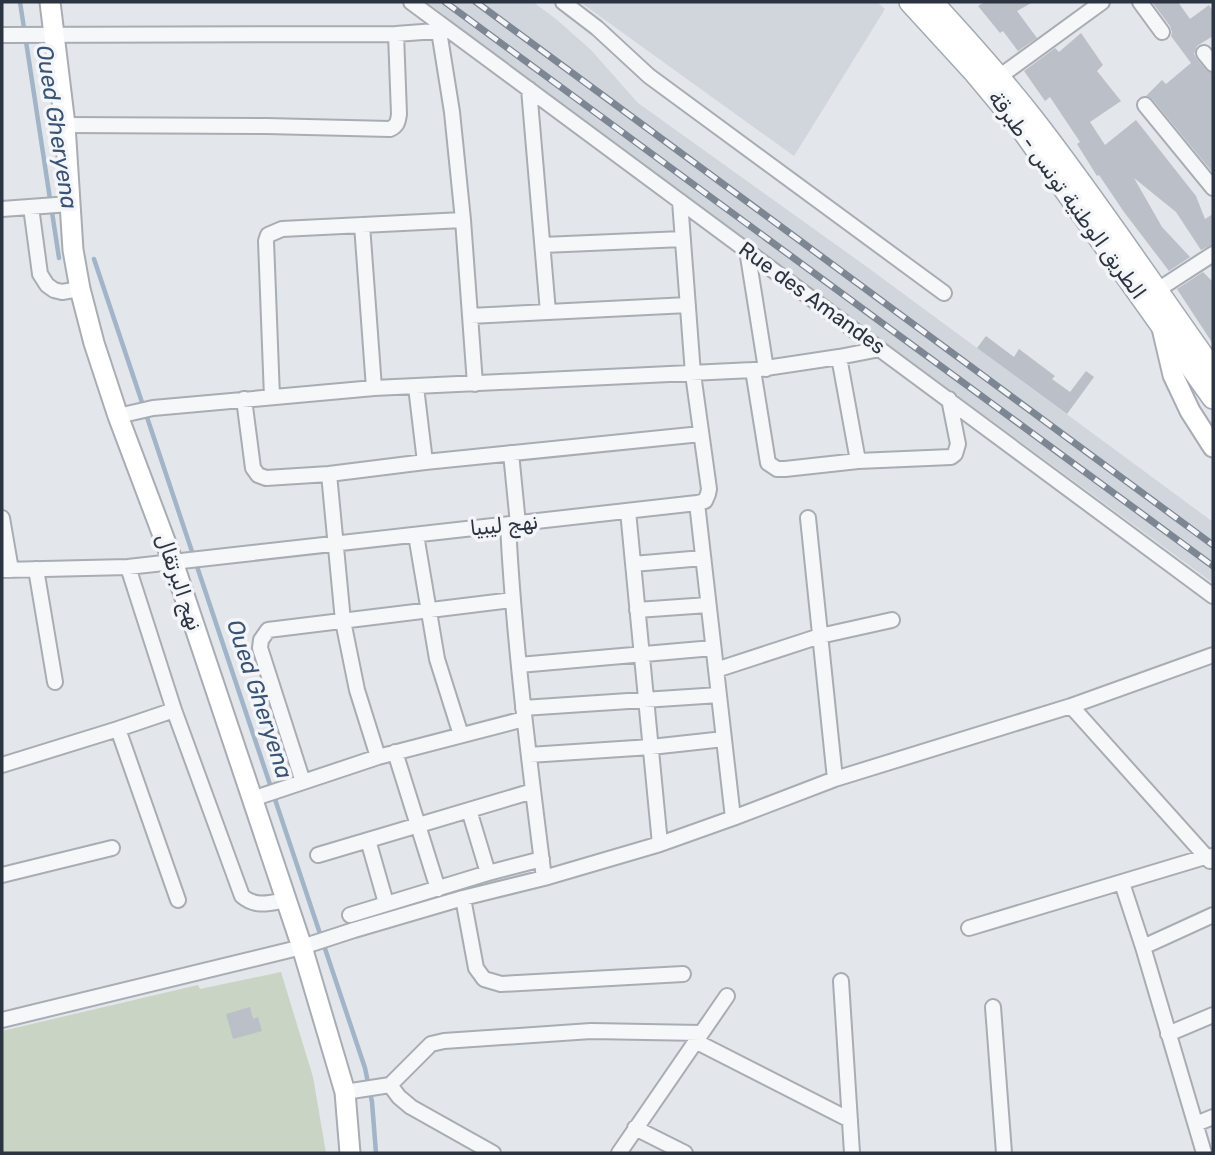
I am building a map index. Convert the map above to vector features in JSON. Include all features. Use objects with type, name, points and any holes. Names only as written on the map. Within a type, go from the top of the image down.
[{"type":"main road","name":"الطريق الوطنية تونس - طبرقة","points":[[910,2],[1021,128],[1213,398]]},
{"type":"main road","name":"الطريق الوطنية تونس - طبرقة","points":[[932,2],[999,77],[1070,168],[1213,370]]},
{"type":"street","name":"نهج البرتقال","points":[[50,2],[50,35],[65,125],[73,250],[93,343],[127,414],[258,797],[286,900],[308,946],[352,1091],[350,1153]]},
{"type":"street","name":"Rue des Amandes","points":[[411,2],[444,30],[747,250],[1213,596]]},
{"type":"street","points":[[563,2],[597,28],[649,76],[944,293]]},
{"type":"street","points":[[999,77],[1102,2]]},
{"type":"street","points":[[1140,2],[1162,32]]},
{"type":"street","points":[[2,35],[396,34],[444,30],[463,220],[474,384]]},
{"type":"street","points":[[65,125],[254,125],[390,129],[396,126],[399,114],[396,34]]},
{"type":"street","points":[[528,89],[548,312]]},
{"type":"street","points":[[1144,105],[1213,188]]},
{"type":"street","points":[[680,201],[693,374],[708,494],[705,501],[697,503],[733,818]]},
{"type":"street","points":[[2,209],[68,204]]},
{"type":"street","points":[[38,207],[40,274],[54,290],[61,292],[80,289]]},
{"type":"street","points":[[272,397],[265,242],[268,235],[282,229],[463,220]]},
{"type":"street","points":[[362,225],[374,388]]},
{"type":"street","points":[[542,244],[683,239]]},
{"type":"street","points":[[747,250],[768,463],[771,466],[785,469],[858,461],[951,457],[958,444],[948,399]]},
{"type":"street","points":[[1156,291],[1213,254]]},
{"type":"street","points":[[470,316],[688,305]]},
{"type":"street","points":[[1161,324],[1173,376],[1190,411],[1213,447]]},
{"type":"street","points":[[1183,328],[1213,357]]},
{"type":"street","points":[[127,414],[153,408],[374,388],[759,369],[880,349]]},
{"type":"street","points":[[839,357],[858,461]]},
{"type":"street","points":[[416,387],[425,462]]},
{"type":"street","points":[[244,399],[253,468],[258,475],[266,478],[329,474],[701,434]]},
{"type":"street","points":[[512,453],[512,600],[544,878]]},
{"type":"street","points":[[329,474],[343,621],[357,690],[378,757]]},
{"type":"street","name":"نهج ليبيا","points":[[6,570],[128,567],[697,503]]},
{"type":"street","points":[[628,511],[660,844]]},
{"type":"street","points":[[2,518],[6,570]]},
{"type":"street","points":[[808,518],[835,779]]},
{"type":"street","points":[[416,535],[438,659],[461,735]]},
{"type":"street","points":[[633,564],[703,558]]},
{"type":"street","points":[[128,567],[174,709],[242,896],[258,905],[286,900]]},
{"type":"street","points":[[36,569],[55,682]]},
{"type":"street","points":[[298,783],[260,648],[261,640],[268,631],[512,600]]},
{"type":"street","points":[[637,610],[708,605]]},
{"type":"street","points":[[716,670],[820,636],[892,620]]},
{"type":"street","points":[[519,665],[713,648]]},
{"type":"street","points":[[2,1020],[308,946],[463,898],[544,878],[660,844],[835,779],[1071,706],[1213,655]]},
{"type":"street","points":[[258,797],[524,713],[646,699],[719,695]]},
{"type":"street","points":[[969,928],[1211,859],[1071,706]]},
{"type":"street","points":[[2,765],[174,709]]},
{"type":"street","points":[[118,729],[178,900]]},
{"type":"street","points":[[529,755],[724,739]]},
{"type":"street","points":[[395,752],[438,889]]},
{"type":"street","points":[[318,855],[533,791]]},
{"type":"street","points":[[469,810],[488,873]]},
{"type":"street","points":[[368,840],[386,903]]},
{"type":"street","points":[[2,875],[112,848]]},
{"type":"street","points":[[350,915],[542,859]]},
{"type":"street","points":[[1122,883],[1204,1153]]},
{"type":"street","points":[[463,898],[476,968],[484,979],[501,984],[683,974]]},
{"type":"street","points":[[1143,947],[1213,915]]},
{"type":"street","points":[[841,981],[852,1153]]},
{"type":"street","points":[[619,1153],[727,996]]},
{"type":"street","points":[[992,1007],[1004,1153]]},
{"type":"street","points":[[1168,1034],[1213,1015]]},
{"type":"street","points":[[352,1091],[388,1085],[431,1044],[444,1041],[592,1031],[698,1037],[850,1120]]},
{"type":"street","points":[[388,1085],[411,1107],[494,1153]]},
{"type":"street","points":[[1196,1124],[1213,1117]]},
{"type":"street","points":[[635,1128],[685,1153]]},
{"type":"shaded area","points":[[427,2],[533,2],[556,19],[591,50],[638,103],[867,267],[1213,522],[1213,583],[461,31]]},
{"type":"shaded area","points":[[580,2],[877,2],[885,9],[794,156]]},
{"type":"green space","points":[[281,972],[313,1077],[326,1153],[2,1153],[2,1031],[198,985],[200,989]]},
{"type":"building","points":[[985,2],[1033,2],[1017,11],[1037,38],[1018,51],[978,6]]},
{"type":"building","points":[[1152,2],[1178,2],[1190,19],[1209,5],[1213,11],[1213,36],[1197,46],[1194,54],[1206,70],[1213,73],[1213,173],[1152,99],[1146,96],[1162,80],[1166,84],[1191,63],[1171,36],[1170,26]]},
{"type":"building","points":[[1081,33],[1103,65],[1097,71],[1121,101],[1090,122],[1105,145],[1136,120],[1196,196],[1205,219],[1213,214],[1213,244],[1201,250],[1176,212],[1134,178],[1162,227],[1190,257],[1169,271],[1099,175],[1097,176],[1077,144],[1080,142],[1050,97],[1045,101],[1024,71],[1055,48],[1059,52]]},
{"type":"building","points":[[1203,272],[1213,282],[1213,344],[1177,289]]},
{"type":"building","points":[[986,336],[1014,357],[1019,349],[1055,376],[1052,379],[1070,392],[1086,371],[1094,377],[1067,414],[977,348]]},
{"type":"building","points":[[250,1007],[253,1019],[258,1017],[262,1031],[233,1039],[226,1014]]},
{"type":"waterway","name":"Oued Gheryena","points":[[20,2],[59,258]]},
{"type":"waterway","name":"Oued Gheryena","points":[[94,259],[365,1068],[372,1102],[376,1153]]},
{"type":"railway","points":[[445,2],[1213,566]]},
{"type":"railway","points":[[476,2],[1213,545]]}]
